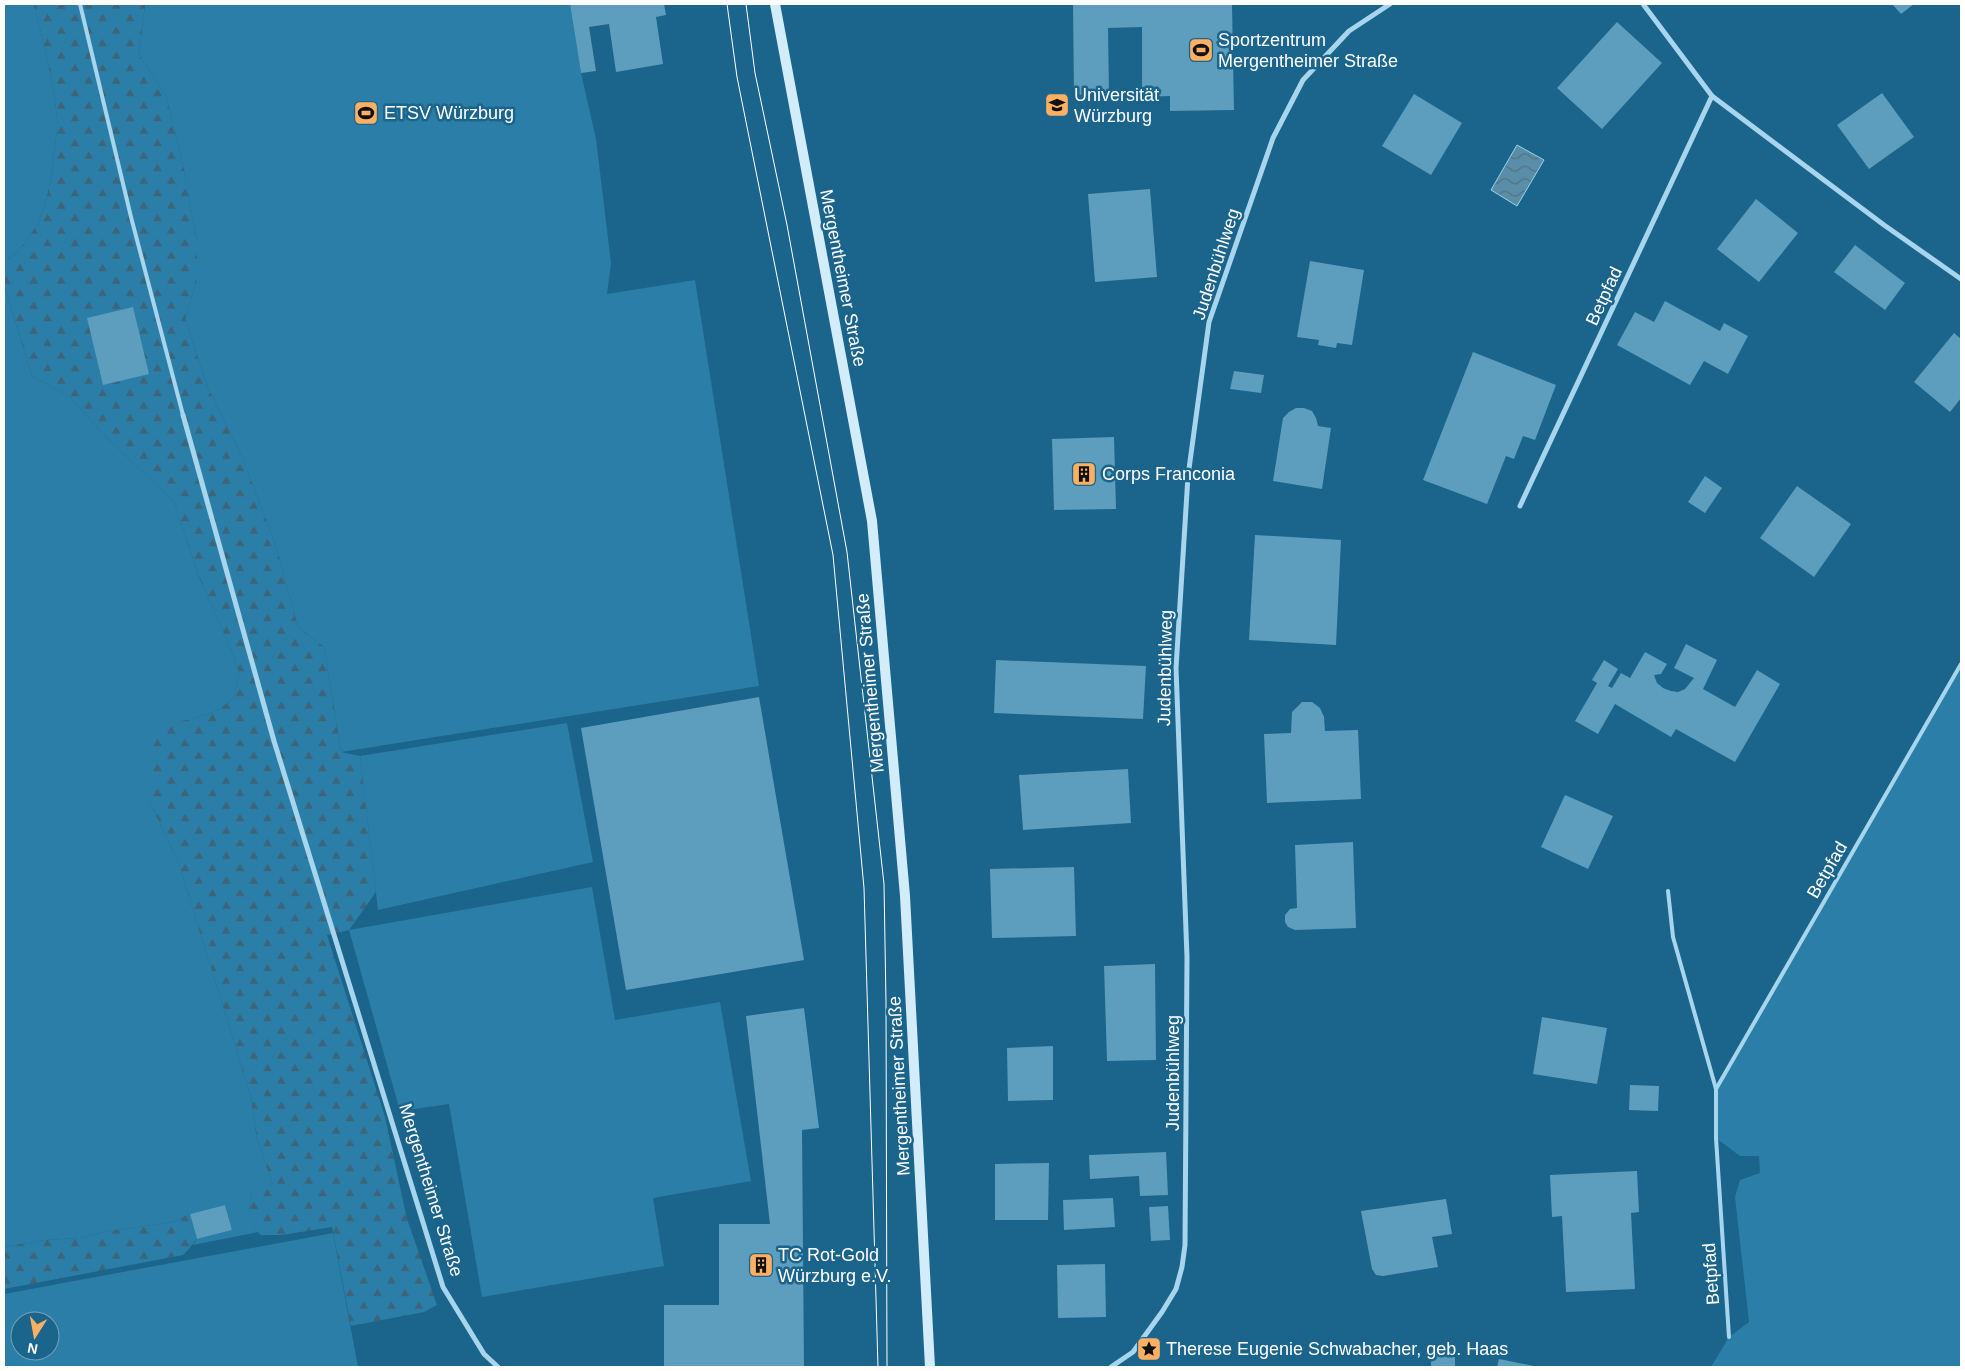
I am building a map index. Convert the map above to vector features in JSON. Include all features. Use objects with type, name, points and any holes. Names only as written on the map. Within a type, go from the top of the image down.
[{"type":"main road","name":"Mergentheimer Straße","points":[[775,4],[872,521],[905,896],[930,1367]]},
{"type":"street","name":"Judenbühlweg","points":[[1111,1367],[1133,1352],[1176,1289],[1185,1245],[1187,957],[1176,668],[1188,476],[1209,322],[1273,138],[1303,80],[1349,31],[1390,4]]},
{"type":"street","points":[[1643,4],[1712,96],[1876,219],[1961,279]]},
{"type":"street","name":"Betpfad","points":[[1520,506],[1712,96]]},
{"type":"street","name":"Mergentheimer Straße","points":[[183,415],[274,741],[443,1286],[484,1354],[498,1367]]},
{"type":"lane","points":[[80,4],[131,217],[183,415]]},
{"type":"lane","name":"Betpfad","points":[[1716,1089],[1961,664]]},
{"type":"lane","name":"Betpfad","points":[[1668,890],[1673,937],[1716,1089],[1716,1138],[1729,1337]]},
{"type":"green space","points":[[4,4],[34,4],[51,75],[56,104],[57,132],[50,185],[41,214],[27,241],[4,263]]},
{"type":"green space","points":[[34,4],[145,4],[139,55],[166,96],[182,160],[197,241],[197,280],[185,318],[207,386],[242,457],[276,546],[298,627],[324,647],[341,752],[360,756],[376,892],[349,930],[327,935],[385,1117],[407,1219],[437,1305],[424,1312],[351,1326],[332,1227],[282,1235],[261,1235],[256,1230],[251,1219],[249,1206],[253,1187],[273,1185],[257,1139],[251,1097],[179,864],[149,800],[151,727],[191,719],[217,711],[234,698],[239,672],[199,577],[174,502],[106,437],[70,397],[32,376],[4,284],[4,263],[27,241],[41,214],[50,185],[57,132],[57,119],[48,61]]},
{"type":"green space","points":[[145,4],[570,4],[581,73],[596,139],[611,263],[607,294],[695,280],[759,686],[341,752],[324,647],[298,627],[276,546],[242,457],[207,386],[185,318],[197,280],[197,241],[182,160],[166,96],[139,55]]},
{"type":"green space","points":[[4,284],[32,376],[70,397],[106,437],[174,502],[199,577],[239,672],[234,698],[217,711],[191,719],[149,800],[179,864],[251,1097],[257,1139],[273,1185],[253,1188],[250,1211],[258,1232],[193,1245],[197,1239],[232,1230],[225,1205],[190,1214],[173,1222],[108,1231],[80,1238],[45,1240],[4,1247]]},
{"type":"green space","points":[[1961,664],[1961,1367],[1711,1367],[1729,1337],[1749,1322],[1735,1197],[1740,1180],[1760,1173],[1759,1156],[1740,1156],[1716,1138],[1716,1089]]},
{"type":"green space","points":[[567,723],[593,862],[378,910],[360,756]]},
{"type":"green space","points":[[592,887],[615,1020],[720,1002],[751,1181],[653,1198],[664,1266],[482,1297],[449,1104],[400,1111],[349,930]]},
{"type":"green space","points":[[190,1214],[197,1239],[183,1255],[4,1289],[4,1247],[45,1240],[80,1238],[108,1231],[173,1222]]},
{"type":"green space","points":[[333,1233],[358,1367],[4,1367],[4,1294]]},
{"type":"water","points":[[1517,145],[1544,160],[1517,206],[1491,190]]},
{"type":"building","points":[[570,4],[664,4],[666,15],[656,17],[663,64],[616,72],[609,24],[589,27],[596,71],[581,73]]},
{"type":"building","points":[[1073,4],[1232,4],[1234,110],[1170,111],[1170,96],[1142,97],[1142,27],[1108,28],[1109,94],[1074,95]]},
{"type":"building","points":[[1892,4],[1914,4],[1901,14]]},
{"type":"building","points":[[1617,22],[1662,63],[1602,129],[1557,88]]},
{"type":"building","points":[[1882,93],[1914,137],[1869,169],[1837,125]]},
{"type":"building","points":[[1414,94],[1462,123],[1431,175],[1382,146]]},
{"type":"building","points":[[1150,189],[1157,277],[1095,282],[1088,194]]},
{"type":"building","points":[[1756,199],[1798,233],[1759,282],[1717,249]]},
{"type":"building","points":[[1855,245],[1905,283],[1885,310],[1834,272]]},
{"type":"building","points":[[1310,261],[1364,270],[1352,345],[1337,343],[1336,348],[1318,345],[1319,340],[1297,337]]},
{"type":"building","points":[[1665,301],[1720,331],[1724,323],[1748,336],[1728,374],[1704,361],[1690,385],[1617,345],[1635,312],[1654,322]]},
{"type":"building","points":[[133,307],[149,374],[103,385],[87,318]]},
{"type":"building","points":[[1954,333],[1961,339],[1961,398],[1950,412],[1914,382]]},
{"type":"building","points":[[1473,352],[1556,385],[1535,440],[1523,436],[1514,459],[1506,456],[1487,504],[1423,480]]},
{"type":"building","points":[[1234,371],[1264,375],[1261,393],[1230,389]]},
{"type":"building","points":[[1296,408],[1312,411],[1318,426],[1331,428],[1322,489],[1273,481],[1283,418]]},
{"type":"building","name":"Corps Franconia","points":[[1114,437],[1116,509],[1054,510],[1052,439]]},
{"type":"building","points":[[1705,476],[1722,488],[1705,513],[1688,502]]},
{"type":"building","points":[[1797,486],[1851,524],[1814,577],[1760,538]]},
{"type":"building","points":[[1255,535],[1341,540],[1336,645],[1249,640]]},
{"type":"building","points":[[1686,644],[1717,660],[1703,689],[1735,707],[1757,670],[1780,684],[1735,762],[1676,729],[1671,737],[1615,704],[1598,734],[1575,721],[1597,683],[1592,680],[1604,660],[1618,669],[1608,686],[1612,688],[1621,673],[1630,678],[1645,652],[1667,664],[1661,674],[1654,675],[1657,683],[1671,691],[1678,692],[1685,689],[1694,678],[1674,668]]},
{"type":"building","points":[[996,660],[1146,666],[1143,719],[994,713]]},
{"type":"building","points":[[759,697],[804,960],[626,990],[581,728]]},
{"type":"building","points":[[1302,702],[1312,702],[1320,708],[1324,717],[1325,731],[1358,730],[1361,799],[1267,803],[1264,734],[1291,733],[1292,712]]},
{"type":"building","points":[[1128,769],[1131,823],[1023,830],[1019,775]]},
{"type":"building","points":[[1565,795],[1613,816],[1588,869],[1541,847]]},
{"type":"building","points":[[1353,842],[1356,928],[1295,930],[1288,927],[1285,922],[1285,915],[1290,909],[1297,908],[1295,845]]},
{"type":"building","points":[[1074,867],[1076,936],[992,938],[990,869]]},
{"type":"building","points":[[1155,964],[1156,1060],[1107,1061],[1104,966]]},
{"type":"building","points":[[804,1008],[819,1128],[802,1130],[804,1367],[664,1367],[664,1305],[719,1305],[719,1224],[770,1224],[746,1016]]},
{"type":"building","points":[[1542,1017],[1607,1028],[1597,1084],[1533,1074]]},
{"type":"building","points":[[1053,1046],[1053,1100],[1008,1101],[1007,1048]]},
{"type":"building","points":[[1630,1085],[1659,1086],[1658,1111],[1629,1110]]},
{"type":"building","points":[[1166,1152],[1168,1195],[1140,1196],[1139,1176],[1090,1179],[1089,1155]]},
{"type":"building","points":[[1049,1163],[1048,1220],[995,1220],[995,1164]]},
{"type":"building","points":[[1637,1171],[1639,1212],[1631,1213],[1635,1289],[1566,1292],[1562,1216],[1552,1217],[1550,1175]]},
{"type":"building","points":[[1113,1198],[1115,1227],[1064,1230],[1063,1200]]},
{"type":"building","points":[[1446,1199],[1452,1234],[1432,1237],[1438,1267],[1383,1276],[1376,1275],[1372,1269],[1361,1211]]},
{"type":"building","points":[[225,1205],[232,1230],[197,1239],[190,1214]]},
{"type":"building","points":[[1168,1206],[1170,1240],[1151,1241],[1149,1207]]},
{"type":"building","points":[[1105,1264],[1106,1317],[1058,1318],[1057,1265]]},
{"type":"building","points":[[1455,1354],[1455,1367],[1431,1367],[1431,1355]]},
{"type":"building","points":[[1499,1359],[1534,1366],[1534,1367],[1497,1367]]},
{"type":"tram line","points":[[727,4],[737,77],[833,555],[864,888],[878,1367]]},
{"type":"tram line","points":[[746,4],[755,73],[787,225],[847,552],[884,884],[887,1367]]},
{"type":"place","name":"Sportzentrum Mergentheimer Straße","points":[[1201,50]]},
{"type":"place","name":"Universität Würzburg","points":[[1057,105]]},
{"type":"place","name":"ETSV Würzburg","points":[[366,113]]},
{"type":"place","name":"Corps Franconia","points":[[1084,474]]},
{"type":"place","name":"TC Rot-Gold Würzburg e.V.","points":[[761,1265]]},
{"type":"place","name":"Therese Eugenie Schwabacher, geb. Haas","points":[[1149,1349]]}]
